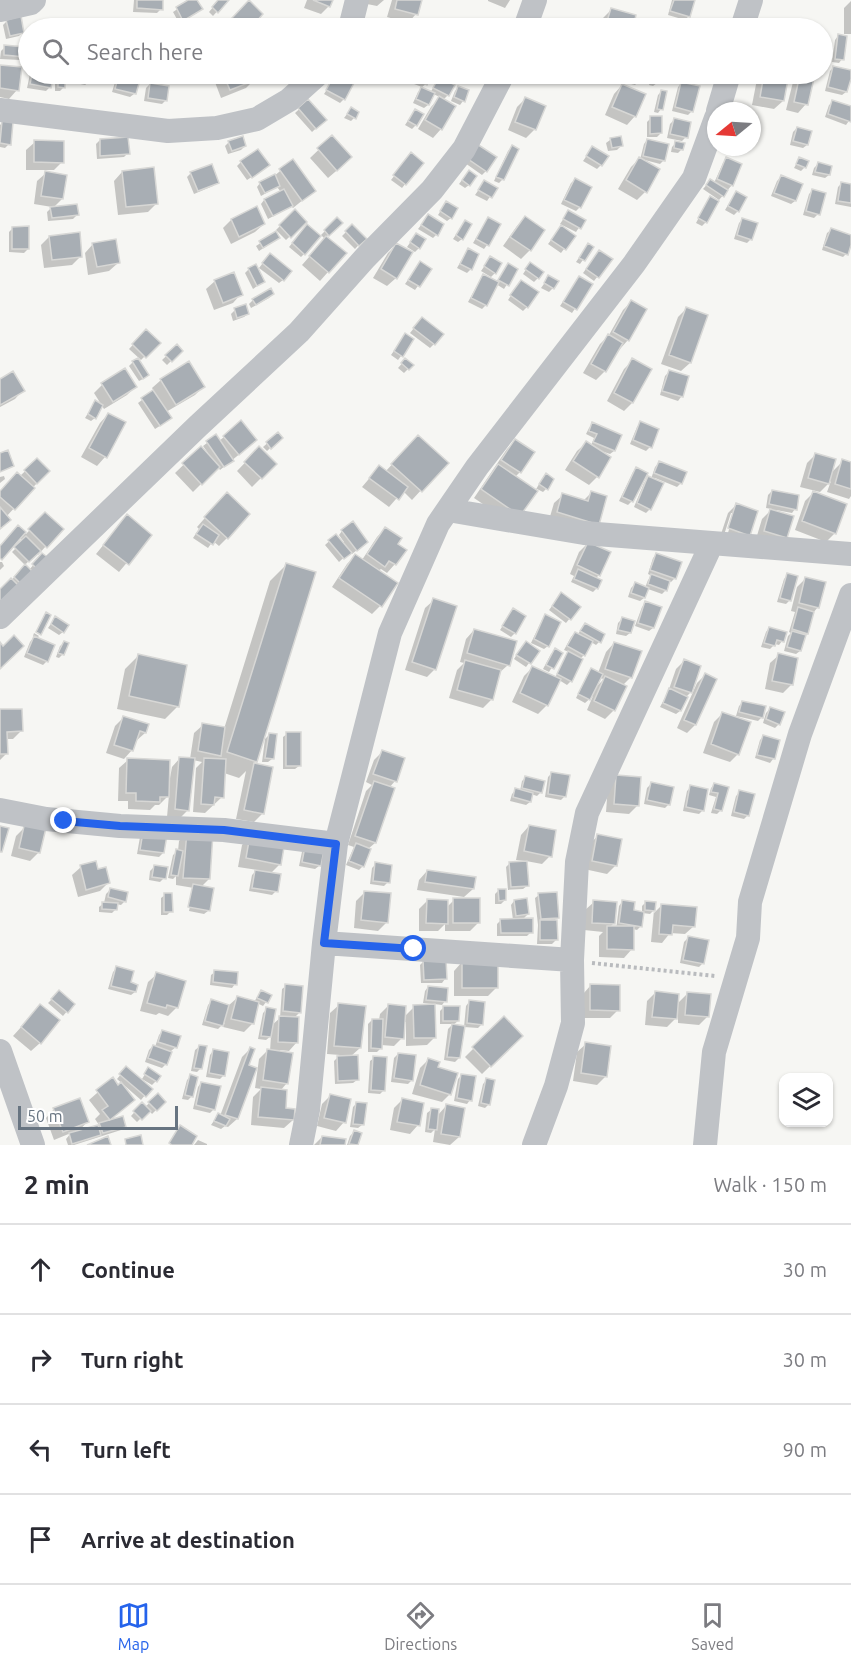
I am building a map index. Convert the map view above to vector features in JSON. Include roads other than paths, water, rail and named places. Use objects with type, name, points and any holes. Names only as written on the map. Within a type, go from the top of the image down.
[{"type":"street","points":[[0,10],[31,3],[34,0]]},
{"type":"street","points":[[352,18],[357,0]]},
{"type":"street","points":[[529,18],[535,0]]},
{"type":"street","points":[[745,18],[751,0]]},
{"type":"street","points":[[0,110],[168,131],[217,128],[257,118],[289,100],[307,84]]},
{"type":"street","points":[[0,617],[299,332],[365,258],[432,190],[464,149],[498,84]]},
{"type":"street","points":[[721,102],[726,84]]},
{"type":"street","points":[[301,1145],[308,1110],[336,844],[390,633],[438,524],[477,467],[634,264],[694,178],[707,143]]},
{"type":"street","points":[[448,510],[584,533],[851,554]]},
{"type":"street","points":[[534,1145],[556,1086],[573,1023],[572,960],[577,862],[587,813],[712,543]]},
{"type":"street","points":[[705,1145],[714,1052],[748,938],[750,902],[800,734],[851,595]]},
{"type":"street","points":[[0,810],[46,819],[120,826],[224,830],[336,844]]},
{"type":"street","points":[[324,943],[572,960]]},
{"type":"street","points":[[0,1051],[33,1145]]}]
